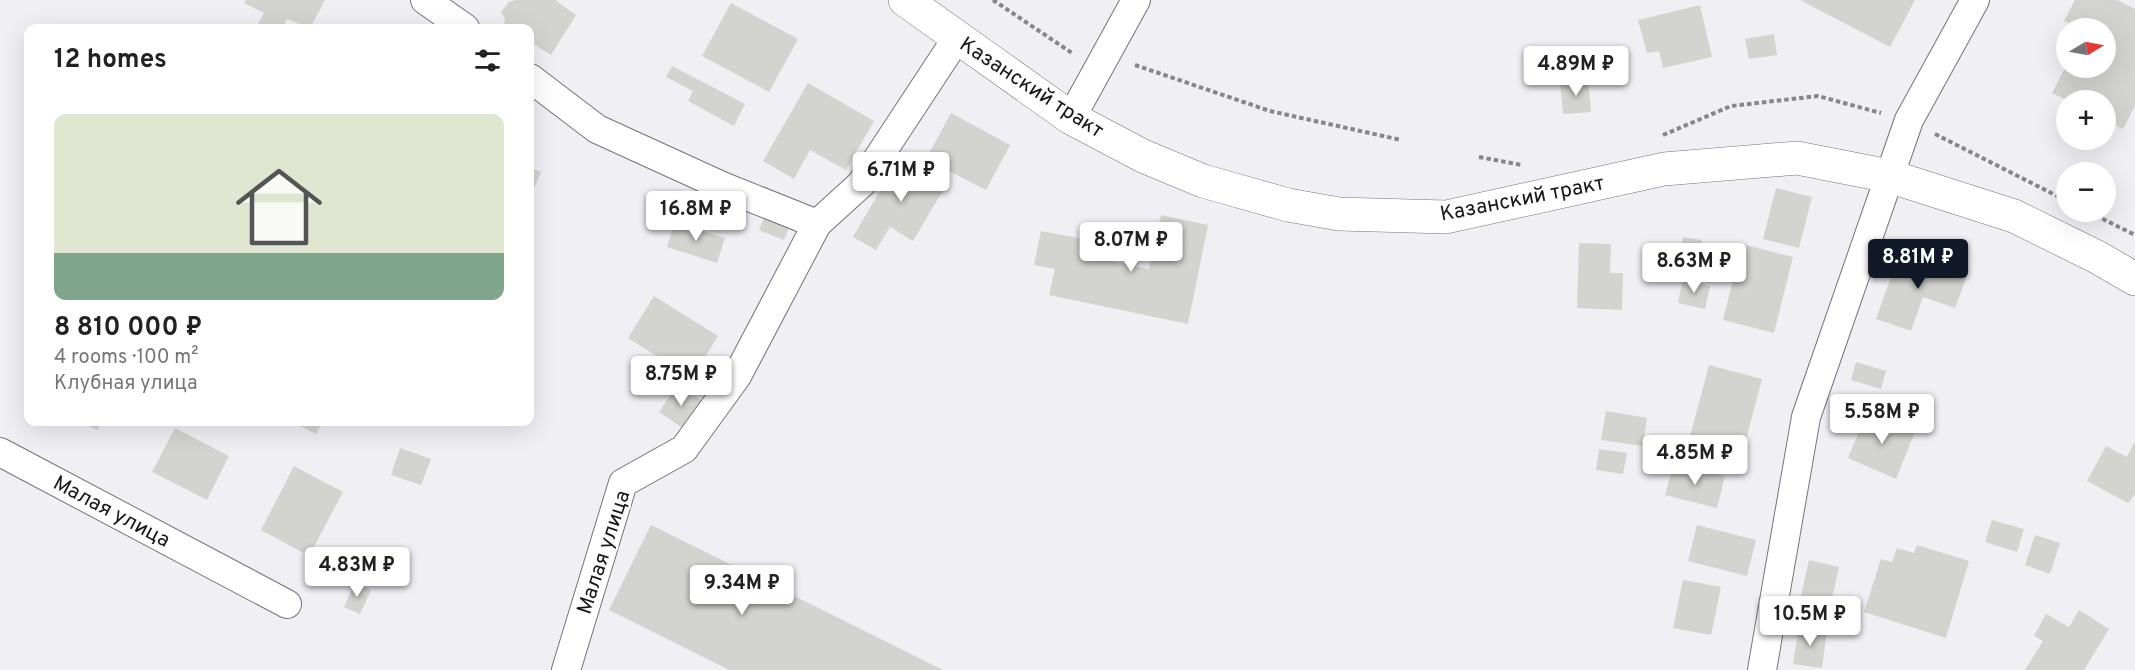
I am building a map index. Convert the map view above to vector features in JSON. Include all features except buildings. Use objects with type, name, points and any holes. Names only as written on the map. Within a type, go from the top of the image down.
[{"type":"street","points":[[425,0],[459,24]]},
{"type":"street","name":"Казанский тракт","points":[[905,0],[1071,118],[1143,156],[1203,181],[1288,205],[1339,214],[1446,217],[1664,169],[1797,158],[1889,176],[2014,216],[2097,257],[2135,279]]},
{"type":"street","points":[[1071,118],[1136,0]]},
{"type":"street","points":[[1762,670],[1806,417],[1909,120],[1975,0]]},
{"type":"street","points":[[534,81],[597,129],[722,186],[818,224],[861,184],[957,38]]},
{"type":"street","name":"Малая улица","points":[[566,670],[623,483],[684,449],[738,376],[818,224]]},
{"type":"street","name":"Малая улица","points":[[0,452],[287,604]]},
{"type":"path","points":[[993,0],[1069,52],[1106,55],[1270,111],[1401,140]]},
{"type":"path","points":[[1479,158],[1500,162]]},
{"type":"path","points":[[2109,222],[2135,235]]}]
